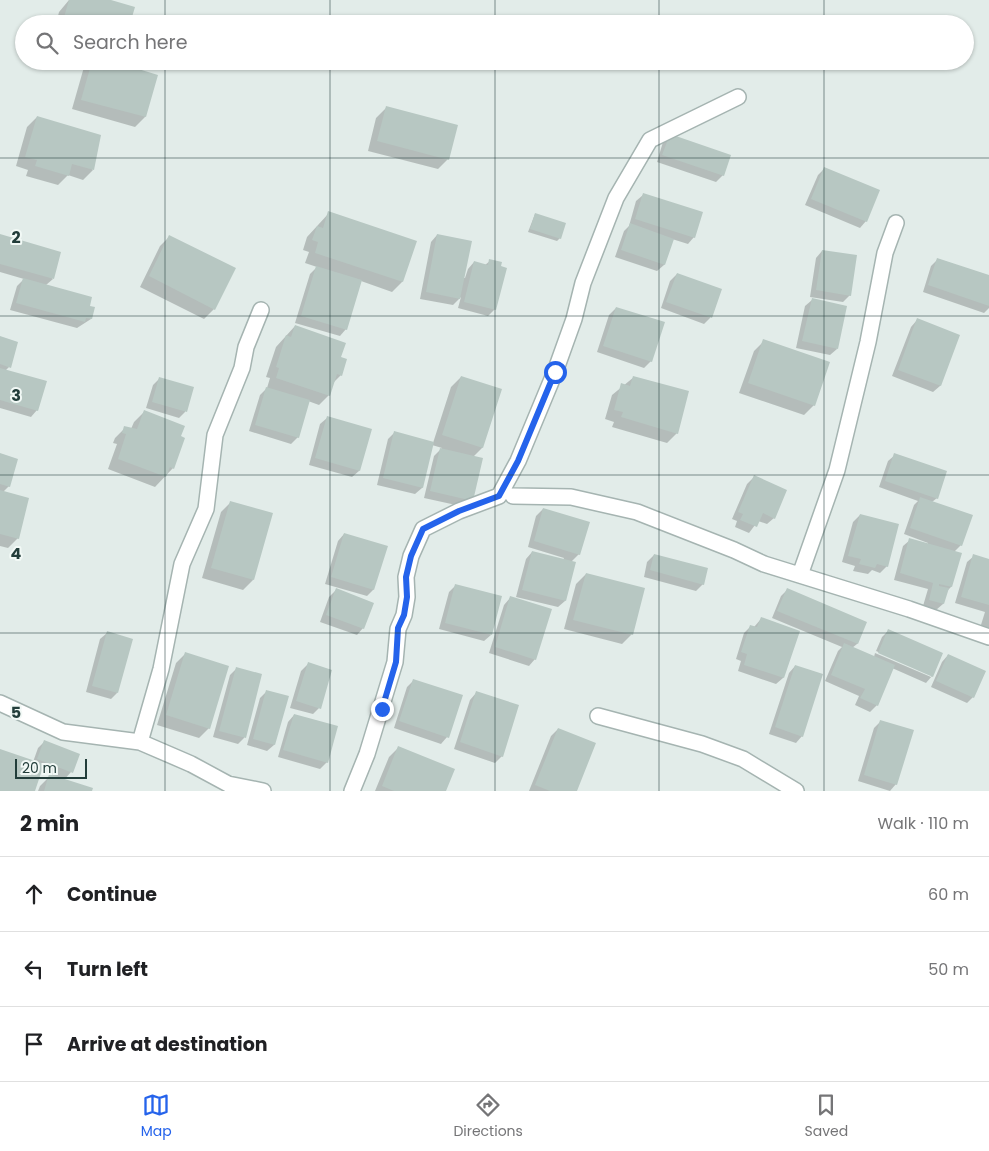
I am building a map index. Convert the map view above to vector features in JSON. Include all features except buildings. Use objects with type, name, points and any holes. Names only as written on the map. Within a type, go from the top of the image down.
[{"type":"street","points":[[352,791],[370,745],[396,662],[398,628],[404,615],[407,597],[406,577],[411,556],[423,529],[459,511],[499,496],[518,461],[555,372],[583,283],[616,198],[650,140],[738,97]]},
{"type":"street","points":[[800,575],[837,470],[868,342],[886,253],[896,223]]},
{"type":"street","points":[[140,742],[161,669],[182,564],[206,509],[215,435],[242,368],[246,347],[261,310]]},
{"type":"street","points":[[513,496],[571,498],[637,512],[734,550],[764,564],[989,637]]},
{"type":"street","points":[[0,704],[63,732],[140,742],[191,764],[228,784],[263,791]]},
{"type":"street","points":[[598,716],[702,744],[743,759],[796,791]]},
{"type":"route","points":[[382,709],[396,662],[398,628],[404,615],[407,597],[406,577],[411,556],[423,529],[459,511],[499,496],[518,461],[555,372]]}]
